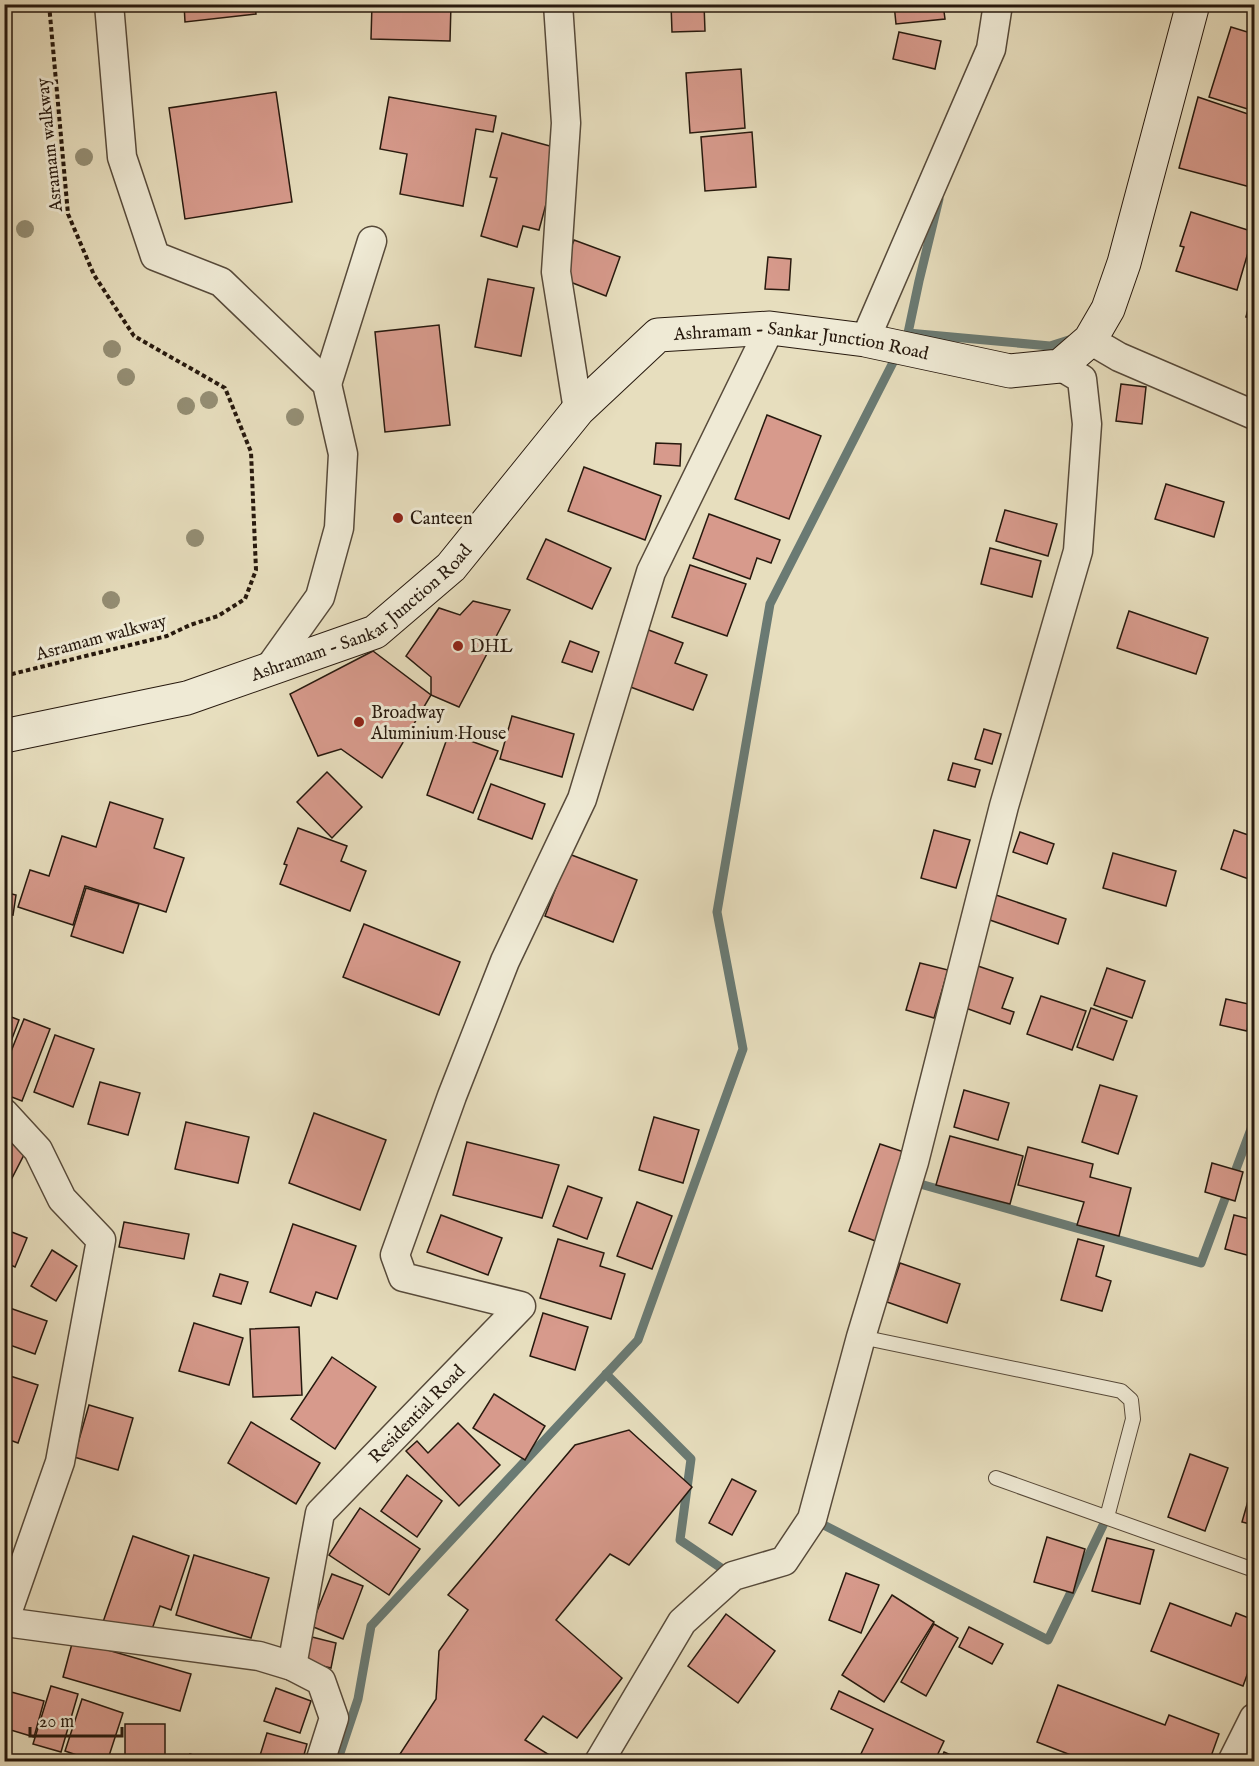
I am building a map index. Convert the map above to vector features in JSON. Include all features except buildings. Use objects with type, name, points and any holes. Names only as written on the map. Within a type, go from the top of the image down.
[{"type":"street","points":[[109,4],[122,157],[155,256],[221,282],[327,384]]},
{"type":"street","points":[[558,4],[567,123],[556,272],[578,410]]},
{"type":"street","points":[[865,339],[991,49],[998,4]]},
{"type":"street","points":[[599,1761],[682,1622],[733,1576],[784,1561],[812,1519],[861,1337],[914,1162],[1004,806],[1078,551],[1087,424],[1082,379],[1060,366],[1090,340],[1108,309],[1125,263],[1137,209],[1193,4]]},
{"type":"street","points":[[270,668],[320,597],[339,528],[343,454],[327,384],[372,241]]},
{"type":"street","name":"Ashramam - Sankar Junction Road","points":[[4,736],[188,698],[375,632],[451,567],[578,410],[658,335],[770,328],[865,339],[1010,371],[1060,366]]},
{"type":"street","name":"Residential Road","points":[[292,1666],[320,1513],[521,1306],[403,1277],[395,1256],[452,1096],[505,961],[582,799],[651,572],[770,328]]},
{"type":"street","points":[[1090,340],[1119,357],[1254,416]]},
{"type":"street","points":[[4,1113],[38,1149],[62,1199],[101,1240],[60,1462],[5,1622],[259,1656],[292,1666],[321,1681],[334,1718],[320,1761]]},
{"type":"street","points":[[1232,1761],[1254,1718]]},
{"type":"lane","points":[[861,1337],[1121,1391],[1131,1400],[1133,1419],[1107,1517]]},
{"type":"lane","points":[[996,1478],[1254,1570]]},
{"type":"path","name":"Asramam walkway","points":[[4,676],[167,636],[190,625],[218,616],[245,600],[256,570],[251,452],[225,388],[134,336],[94,274],[68,214],[49,4]]},
{"type":"waterway","points":[[337,1762],[358,1699],[371,1626],[638,1340],[743,1049],[717,912],[770,604],[908,333],[939,199]]},
{"type":"waterway","points":[[908,333],[1050,346],[1072,339]]},
{"type":"waterway","points":[[913,1182],[1201,1263],[1254,1121]]},
{"type":"waterway","points":[[606,1374],[691,1459],[680,1540],[730,1574]]},
{"type":"waterway","points":[[814,1520],[1048,1640],[1107,1517],[1111,1519]]},
{"type":"place","name":"Canteen","points":[[398,518]]},
{"type":"place","name":"DHL","points":[[458,646]]},
{"type":"place","name":"Broadway Aluminium House","points":[[359,722]]}]
